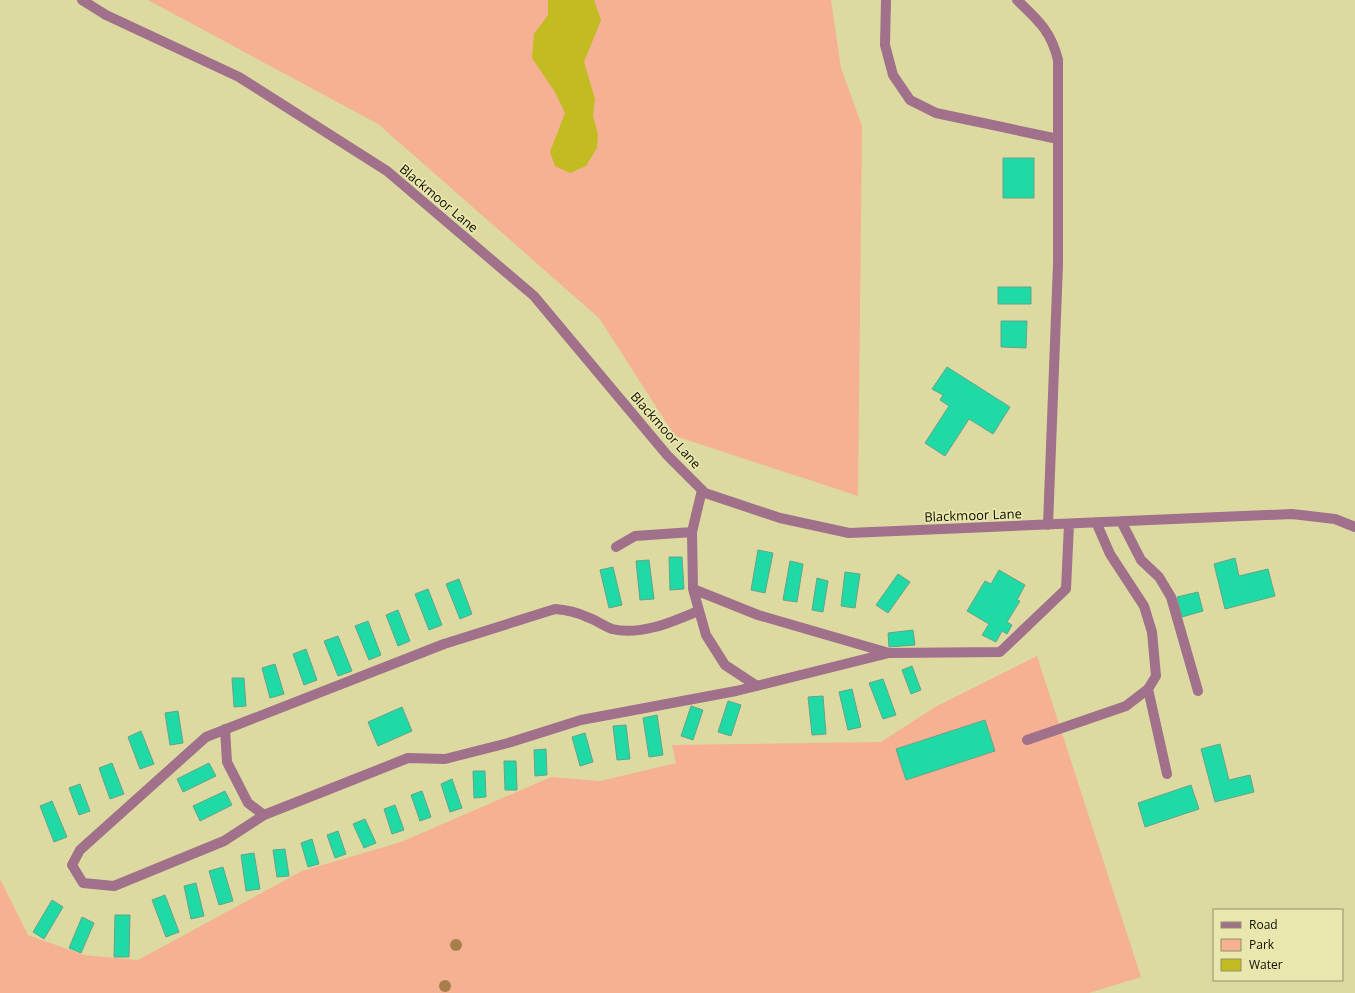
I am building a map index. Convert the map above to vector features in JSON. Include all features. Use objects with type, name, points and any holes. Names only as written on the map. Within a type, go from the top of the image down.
[{"type":"street","name":"Blackmoor Lane","points":[[82,0],[106,15],[239,77],[387,171],[534,296],[667,455],[705,493],[780,518],[849,533],[1292,514],[1335,519],[1355,527]]},
{"type":"street","points":[[886,0],[885,45],[893,75],[910,100],[936,112],[1058,139]]},
{"type":"street","points":[[1017,0],[1045,27],[1054,42],[1058,60],[1058,264],[1048,525]]},
{"type":"street","points":[[702,490],[692,532],[693,589],[698,611],[706,635],[725,665],[757,686]]},
{"type":"street","points":[[1121,521],[1141,560],[1159,577],[1171,597],[1198,691]]},
{"type":"street","points":[[1027,740],[1126,706],[1148,688],[1156,676],[1152,632],[1144,606],[1110,554],[1096,522]]},
{"type":"street","points":[[698,611],[672,622],[651,628],[624,631],[611,628],[586,616],[555,609],[444,644],[225,729],[206,737],[80,850],[72,865],[83,883],[114,886],[224,841],[264,815],[408,758],[445,759],[508,743],[581,720],[757,686],[889,653],[1000,652],[1066,589],[1069,524]]},
{"type":"street","points":[[616,547],[635,536],[692,532]]},
{"type":"street","points":[[693,589],[758,615],[889,653]]},
{"type":"street","points":[[1148,688],[1167,774]]},
{"type":"street","points":[[225,729],[227,762],[248,803],[264,815]]},
{"type":"green space","points":[[148,0],[831,0],[841,68],[862,126],[858,496],[675,436],[599,318],[378,124]]},
{"type":"green space","points":[[1037,656],[1141,977],[1089,993],[0,993],[0,879],[28,935],[84,955],[138,960],[302,871],[401,842],[551,777],[600,781],[676,763],[672,745],[881,742],[935,707]]},
{"type":"water","points":[[548,0],[594,0],[601,20],[584,62],[595,99],[593,115],[598,135],[597,148],[586,166],[570,173],[555,166],[550,152],[565,113],[555,92],[532,58],[534,34],[548,15]]},
{"type":"building","points":[[1003,158],[1034,158],[1034,198],[1003,198]]},
{"type":"building","points":[[998,287],[1031,287],[1031,304],[998,304]]},
{"type":"building","points":[[1001,321],[1027,321],[1026,348],[1001,347]]},
{"type":"building","points":[[947,367],[1010,407],[993,434],[969,419],[945,456],[925,443],[949,406],[940,400],[943,395],[932,389]]},
{"type":"building","points":[[758,550],[773,553],[765,593],[751,590]]},
{"type":"building","points":[[669,557],[682,557],[684,589],[670,590]]},
{"type":"building","points":[[1235,558],[1239,576],[1268,569],[1275,596],[1225,609],[1214,564]]},
{"type":"building","points":[[649,560],[654,599],[640,600],[636,561]]},
{"type":"building","points":[[790,561],[803,564],[797,602],[783,600]]},
{"type":"building","points":[[613,567],[622,605],[609,608],[600,570]]},
{"type":"building","points":[[999,570],[1025,585],[1017,600],[1020,601],[1007,622],[1012,625],[1007,634],[1002,631],[996,642],[982,635],[989,624],[967,611],[985,581],[991,584]]},
{"type":"building","points":[[845,572],[860,574],[855,608],[841,606]]},
{"type":"building","points":[[898,574],[910,582],[888,613],[876,605]]},
{"type":"building","points":[[817,578],[828,581],[823,612],[812,610]]},
{"type":"building","points":[[459,579],[472,614],[460,619],[446,584]]},
{"type":"building","points":[[428,589],[442,625],[429,630],[415,594]]},
{"type":"building","points":[[1198,592],[1203,611],[1182,617],[1177,597]]},
{"type":"building","points":[[398,610],[410,641],[398,646],[386,615]]},
{"type":"building","points":[[368,621],[381,655],[369,660],[355,626]]},
{"type":"building","points":[[913,630],[915,645],[889,647],[888,633]]},
{"type":"building","points":[[338,636],[352,671],[338,676],[324,641]]},
{"type":"building","points":[[306,649],[317,680],[304,685],[293,654]]},
{"type":"building","points":[[275,664],[284,694],[270,698],[262,668]]},
{"type":"building","points":[[912,666],[921,690],[911,694],[902,670]]},
{"type":"building","points":[[232,678],[244,678],[246,706],[234,707]]},
{"type":"building","points":[[883,679],[896,715],[883,719],[869,683]]},
{"type":"building","points":[[852,689],[861,727],[848,730],[839,692]]},
{"type":"building","points":[[823,696],[826,734],[812,735],[808,697]]},
{"type":"building","points":[[728,701],[741,705],[731,736],[718,732]]},
{"type":"building","points":[[691,706],[703,710],[693,740],[681,736]]},
{"type":"building","points":[[402,707],[412,731],[378,746],[368,722]]},
{"type":"building","points":[[178,711],[183,743],[170,745],[165,713]]},
{"type":"building","points":[[657,715],[663,755],[649,757],[643,718]]},
{"type":"building","points":[[985,720],[995,751],[906,780],[896,749]]},
{"type":"building","points":[[626,725],[630,759],[617,760],[613,726]]},
{"type":"building","points":[[141,731],[154,764],[140,769],[128,737]]},
{"type":"building","points":[[585,733],[593,762],[580,766],[572,737]]},
{"type":"building","points":[[1220,744],[1229,780],[1250,775],[1254,792],[1215,802],[1201,749]]},
{"type":"building","points":[[546,749],[547,775],[535,776],[534,750]]},
{"type":"building","points":[[504,761],[516,761],[517,790],[505,790]]},
{"type":"building","points":[[112,763],[124,794],[110,799],[99,768]]},
{"type":"building","points":[[209,763],[216,776],[183,792],[177,779]]},
{"type":"building","points":[[473,771],[485,771],[486,797],[474,798]]},
{"type":"building","points":[[452,779],[462,808],[450,812],[441,784]]},
{"type":"building","points":[[80,784],[90,811],[79,815],[69,788]]},
{"type":"building","points":[[1191,785],[1199,809],[1145,827],[1138,803]]},
{"type":"building","points":[[225,791],[232,805],[200,821],[193,806]]},
{"type":"building","points":[[422,791],[431,817],[420,821],[411,795]]},
{"type":"building","points":[[52,801],[67,837],[54,842],[40,806]]},
{"type":"building","points":[[395,805],[404,830],[392,834],[384,809]]},
{"type":"building","points":[[365,819],[376,843],[364,848],[353,824]]},
{"type":"building","points":[[338,831],[346,854],[335,858],[327,835]]},
{"type":"building","points":[[312,839],[319,864],[308,867],[301,843]]},
{"type":"building","points":[[285,849],[289,876],[277,877],[273,850]]},
{"type":"building","points":[[254,853],[260,889],[246,891],[241,855]]},
{"type":"building","points":[[223,867],[233,901],[219,905],[209,871]]},
{"type":"building","points":[[196,883],[204,916],[191,919],[184,886]]},
{"type":"building","points":[[165,895],[179,932],[166,937],[152,900]]},
{"type":"building","points":[[52,900],[63,907],[44,939],[33,932]]},
{"type":"building","points":[[115,915],[130,915],[129,957],[114,957]]},
{"type":"building","points":[[82,917],[94,923],[81,953],[69,948]]}]
